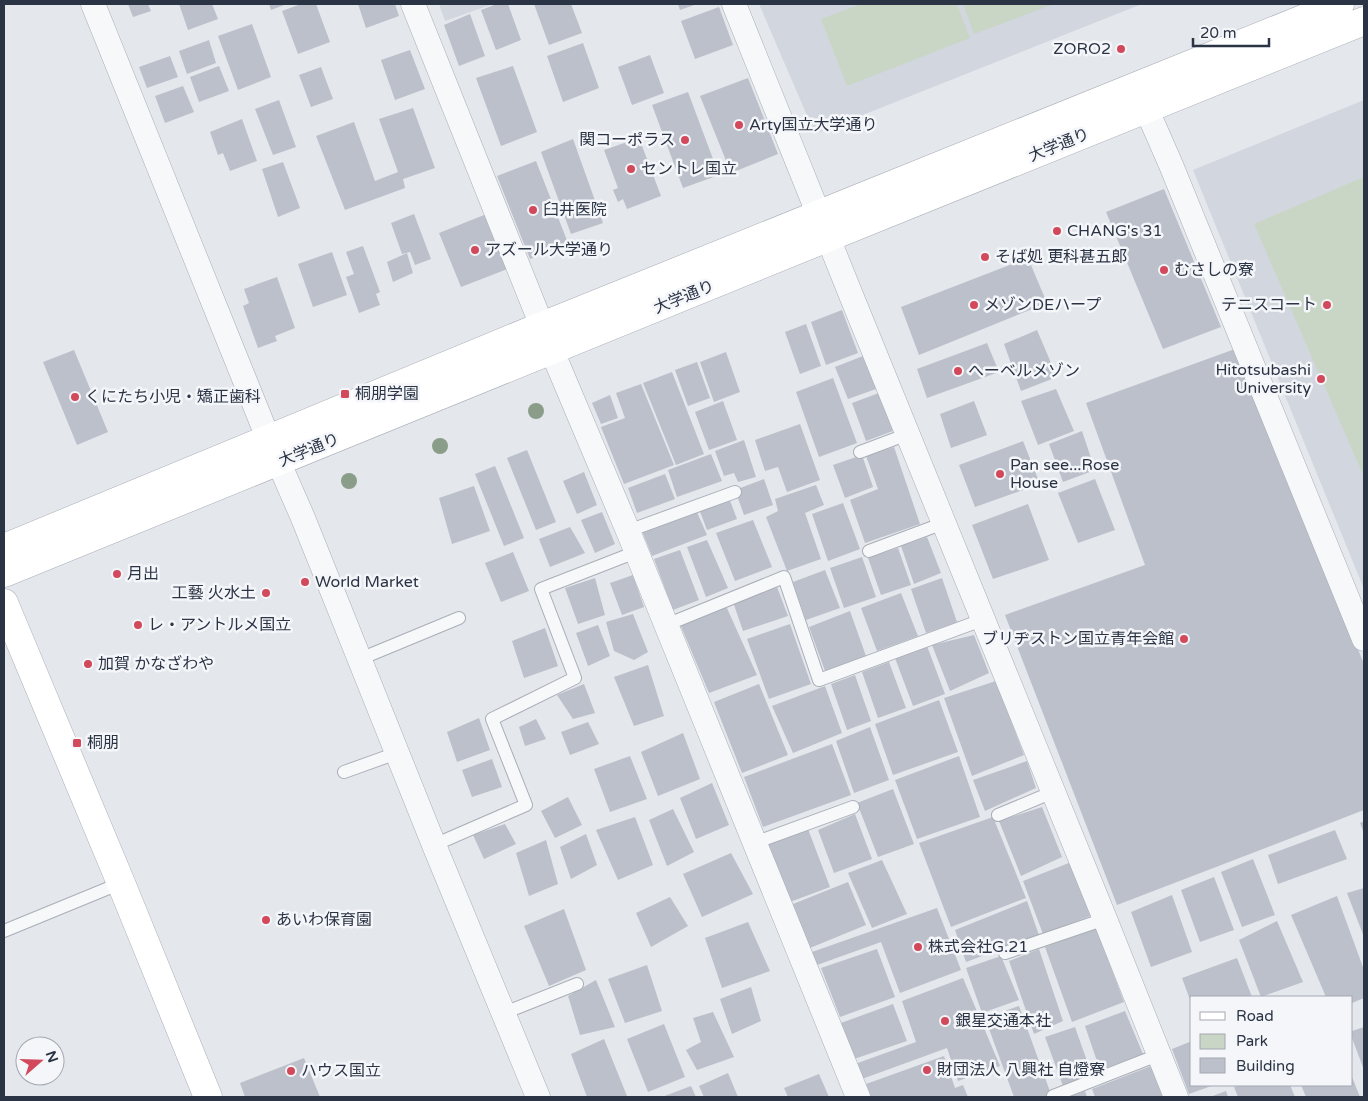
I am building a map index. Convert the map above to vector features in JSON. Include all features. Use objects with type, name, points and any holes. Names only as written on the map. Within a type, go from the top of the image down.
[{"type":"main road","name":"大学通り","points":[[4,573],[542,326],[823,226],[1142,97],[1340,4]]},
{"type":"main road","name":"大学通り","points":[[1142,97],[1364,22]]},
{"type":"main road","name":"大学通り","points":[[4,548],[552,351],[823,226]]},
{"type":"main road","points":[[4,603],[208,1097]]},
{"type":"street","points":[[93,4],[538,1097]]},
{"type":"street","points":[[413,4],[552,351],[632,542],[858,1097]]},
{"type":"street","points":[[734,4],[1176,1097]]},
{"type":"street","points":[[1142,97],[1364,639]]},
{"type":"lane","points":[[860,452],[908,434]]},
{"type":"lane","points":[[434,845],[526,805],[492,719],[575,678],[541,588],[735,492]]},
{"type":"lane","points":[[869,551],[944,523]]},
{"type":"lane","points":[[666,625],[784,578],[819,680],[982,620]]},
{"type":"lane","points":[[360,659],[459,618]]},
{"type":"lane","points":[[344,772],[397,753]]},
{"type":"lane","points":[[998,815],[1053,792]]},
{"type":"lane","points":[[754,843],[853,807]]},
{"type":"lane","points":[[4,930],[121,883]]},
{"type":"lane","points":[[1005,953],[1105,919]]},
{"type":"lane","points":[[504,1013],[577,984]]},
{"type":"lane","points":[[1053,1096],[1158,1055]]},
{"type":"shaded area","points":[[439,4],[493,4],[445,21]]},
{"type":"shaded area","points":[[759,4],[1142,4],[815,134]]},
{"type":"shaded area","name":"Hitotsubashi University","points":[[1364,100],[1364,589],[1193,170]]},
{"type":"green space","points":[[861,4],[957,4],[970,38],[847,86],[821,19]]},
{"type":"green space","points":[[963,4],[1054,4],[974,34]]},
{"type":"green space","name":"テニスコート","points":[[1364,177],[1364,477],[1254,224]]},
{"type":"building","points":[[128,4],[148,4],[151,11],[133,17]]},
{"type":"building","points":[[179,4],[212,4],[218,19],[188,30]]},
{"type":"building","points":[[269,4],[287,4],[271,10]]},
{"type":"building","points":[[301,4],[316,4],[330,42],[298,54],[282,11]]},
{"type":"building","points":[[358,4],[395,4],[399,16],[366,28]]},
{"type":"building","points":[[497,4],[508,4],[521,40],[496,50],[481,10]]},
{"type":"building","points":[[534,4],[571,4],[582,33],[549,45]]},
{"type":"building","points":[[678,4],[697,4],[680,10]]},
{"type":"building","points":[[719,7],[733,45],[695,59],[681,21]]},
{"type":"building","points":[[470,14],[485,56],[459,66],[444,25]]},
{"type":"building","points":[[252,24],[271,77],[238,90],[218,36]]},
{"type":"building","points":[[209,40],[216,63],[187,74],[179,51]]},
{"type":"building","points":[[583,43],[599,88],[563,102],[547,56]]},
{"type":"building","points":[[410,50],[425,89],[395,100],[381,60]]},
{"type":"building","points":[[650,55],[664,93],[632,105],[618,67]]},
{"type":"building","points":[[170,56],[178,77],[147,88],[139,67]]},
{"type":"building","points":[[219,66],[229,91],[199,102],[190,77]]},
{"type":"building","points":[[513,66],[537,132],[501,146],[476,78]]},
{"type":"building","points":[[321,67],[333,99],[311,107],[299,75]]},
{"type":"building","name":"Arty国立大学通り","points":[[748,78],[778,154],[731,173],[700,96]]},
{"type":"building","points":[[183,86],[194,112],[165,123],[155,96]]},
{"type":"building","name":"関コーポラス","points":[[688,92],[719,175],[683,188],[652,105]]},
{"type":"building","points":[[279,100],[296,147],[273,155],[255,109]]},
{"type":"building","points":[[413,108],[435,168],[403,179],[405,188],[345,210],[316,136],[354,122],[375,181],[398,172],[379,119]]},
{"type":"building","points":[[242,119],[257,161],[230,171],[223,153],[218,155],[210,132]]},
{"type":"building","name":"セントレ国立","points":[[639,138],[661,196],[627,209],[623,199],[618,202],[613,190],[618,188],[604,150]]},
{"type":"building","points":[[573,139],[603,223],[571,234],[541,152]]},
{"type":"building","name":"臼井医院","points":[[536,161],[568,243],[530,259],[497,176]]},
{"type":"building","points":[[283,162],[300,208],[278,217],[262,169]]},
{"type":"building","name":"むさしの寮","points":[[1164,189],[1221,327],[1163,349],[1106,212]]},
{"type":"building","name":"アズール大学通り","points":[[489,213],[510,268],[461,287],[439,233]]},
{"type":"building","points":[[414,214],[431,259],[415,265],[410,252],[402,254],[391,223]]},
{"type":"building","points":[[363,246],[380,292],[376,294],[380,305],[359,313],[346,277],[354,274],[346,252]]},
{"type":"building","points":[[332,252],[347,295],[313,307],[298,264]]},
{"type":"building","points":[[407,253],[413,273],[393,282],[387,262]]},
{"type":"building","name":"メゾンDEハープ","points":[[1028,258],[1047,303],[919,355],[901,307]]},
{"type":"building","points":[[277,277],[295,328],[275,336],[277,341],[258,348],[243,306],[249,303],[244,289]]},
{"type":"building","points":[[842,310],[858,353],[826,365],[811,322]]},
{"type":"building","points":[[806,324],[821,366],[800,374],[785,332]]},
{"type":"building","points":[[1037,330],[1057,377],[1021,391],[1004,344]]},
{"type":"building","name":"へーベルメゾン","points":[[987,343],[999,372],[927,398],[917,369]]},
{"type":"building","name":"ブリヂストン国立青年会館","points":[[1235,349],[1364,664],[1364,810],[1117,905],[1005,615],[1145,565],[1086,403]]},
{"type":"building","name":"くにたち小児・矯正歯科","points":[[74,350],[108,432],[77,445],[43,362]]},
{"type":"building","points":[[726,352],[740,392],[714,402],[700,362]]},
{"type":"building","points":[[863,356],[876,389],[848,399],[835,367]]},
{"type":"building","points":[[697,362],[710,398],[688,406],[675,370]]},
{"type":"building","points":[[672,372],[704,454],[676,465],[643,383]]},
{"type":"building","points":[[833,378],[857,443],[819,457],[796,392]]},
{"type":"building","points":[[641,384],[674,465],[624,484],[601,427],[625,418],[616,393]]},
{"type":"building","points":[[1056,389],[1074,431],[1038,445],[1021,401]]},
{"type":"building","points":[[879,393],[893,431],[866,441],[852,403]]},
{"type":"building","points":[[610,395],[618,418],[601,424],[592,403]]},
{"type":"building","points":[[723,401],[737,440],[709,450],[695,412]]},
{"type":"building","points":[[974,401],[987,435],[951,448],[940,414]]},
{"type":"building","points":[[800,424],[820,480],[787,492],[778,467],[765,471],[755,440]]},
{"type":"building","points":[[1082,431],[1095,470],[1063,482],[1049,444]]},
{"type":"building","points":[[744,440],[756,477],[738,482],[734,473],[724,476],[715,451]]},
{"type":"building","name":"Pan see...Rose House","points":[[1023,441],[1040,484],[975,507],[959,465]]},
{"type":"building","points":[[894,447],[920,524],[865,543],[850,500],[878,489],[866,456]]},
{"type":"building","points":[[527,450],[556,522],[536,530],[507,458]]},
{"type":"building","points":[[711,454],[722,481],[677,497],[668,470]]},
{"type":"building","points":[[862,455],[873,487],[845,498],[833,465]]},
{"type":"building","points":[[495,466],[524,538],[504,546],[475,474]]},
{"type":"building","points":[[584,472],[597,505],[577,514],[563,481]]},
{"type":"building","points":[[665,474],[675,499],[637,513],[628,488]]},
{"type":"building","points":[[764,479],[773,505],[744,515],[735,490]]},
{"type":"building","points":[[1095,479],[1115,530],[1078,543],[1058,493]]},
{"type":"building","points":[[816,485],[824,505],[805,513],[821,559],[787,571],[766,517],[778,511],[775,499]]},
{"type":"building","points":[[474,486],[490,531],[452,544],[439,498]]},
{"type":"building","points":[[729,498],[737,519],[707,530],[699,509]]},
{"type":"building","points":[[843,503],[860,549],[828,561],[812,514]]},
{"type":"building","points":[[1028,504],[1049,560],[993,579],[972,525]]},
{"type":"building","points":[[696,510],[707,535],[652,556],[642,531]]},
{"type":"building","points":[[602,512],[615,544],[595,553],[581,520]]},
{"type":"building","points":[[753,520],[772,567],[735,581],[716,533]]},
{"type":"building","points":[[570,527],[585,553],[550,567],[539,539]]},
{"type":"building","points":[[927,537],[941,573],[914,584],[901,546]]},
{"type":"building","points":[[707,540],[728,588],[706,597],[687,547]]},
{"type":"building","points":[[898,548],[911,585],[881,595],[868,558]]},
{"type":"building","points":[[680,550],[699,600],[673,610],[654,559]]},
{"type":"building","points":[[513,552],[529,591],[501,602],[485,563]]},
{"type":"building","points":[[862,557],[876,597],[844,608],[830,568]]},
{"type":"building","points":[[825,570],[840,608],[806,620],[793,582]]},
{"type":"building","points":[[633,575],[644,607],[622,615],[610,583]]},
{"type":"building","points":[[595,578],[605,615],[578,624],[565,588]]},
{"type":"building","points":[[942,578],[957,622],[926,633],[911,589]]},
{"type":"building","points":[[777,587],[788,616],[743,631],[733,602]]},
{"type":"building","points":[[901,593],[918,636],[877,651],[861,608]]},
{"type":"building","points":[[726,606],[757,675],[709,693],[680,624]]},
{"type":"building","points":[[850,611],[866,656],[825,671],[809,627]]},
{"type":"building","points":[[633,614],[648,652],[634,660],[614,651],[606,622]]},
{"type":"building","points":[[790,624],[811,684],[769,699],[747,639]]},
{"type":"building","points":[[598,625],[610,656],[588,666],[576,633]]},
{"type":"building","points":[[545,628],[558,666],[524,678],[512,641]]},
{"type":"building","points":[[974,635],[989,673],[950,691],[932,645]]},
{"type":"building","points":[[927,646],[945,694],[913,706],[895,658]]},
{"type":"building","points":[[889,662],[906,708],[878,718],[862,672]]},
{"type":"building","points":[[648,665],[664,716],[634,726],[614,677]]},
{"type":"building","points":[[855,675],[871,721],[847,730],[831,684]]},
{"type":"building","points":[[996,681],[1024,755],[972,776],[944,698]]},
{"type":"building","points":[[584,684],[595,713],[573,719],[557,695]]},
{"type":"building","points":[[759,684],[788,755],[742,773],[714,702]]},
{"type":"building","points":[[825,686],[842,733],[793,753],[772,706]]},
{"type":"building","points":[[939,700],[958,752],[893,775],[875,724]]},
{"type":"building","points":[[479,718],[490,750],[457,762],[447,732]]},
{"type":"building","points":[[536,719],[546,739],[525,746],[519,727]]},
{"type":"building","points":[[588,722],[599,744],[570,755],[561,732]]},
{"type":"building","points":[[870,727],[889,780],[854,793],[836,741]]},
{"type":"building","points":[[683,733],[700,779],[658,796],[641,752]]},
{"type":"building","points":[[832,744],[851,795],[763,827],[744,777]]},
{"type":"building","points":[[630,756],[647,799],[610,812],[594,769]]},
{"type":"building","points":[[959,756],[980,817],[917,839],[895,780]]},
{"type":"building","points":[[492,759],[502,787],[472,797],[462,770]]},
{"type":"building","points":[[1027,761],[1036,788],[985,811],[973,780]]},
{"type":"building","points":[[712,783],[729,825],[696,839],[680,798]]},
{"type":"building","points":[[893,789],[914,844],[878,857],[857,803]]},
{"type":"building","points":[[568,797],[582,825],[555,838],[541,811]]},
{"type":"building","points":[[1042,807],[1062,857],[1021,876],[999,821]]},
{"type":"building","points":[[673,809],[694,852],[667,866],[649,820]]},
{"type":"building","points":[[855,814],[872,859],[834,873],[818,830]]},
{"type":"building","points":[[635,817],[653,865],[618,880],[596,830]]},
{"type":"building","points":[[993,817],[1026,898],[951,927],[919,843]]},
{"type":"building","points":[[1364,821],[1364,833],[1360,823]]},
{"type":"building","points":[[505,824],[516,844],[484,859],[473,835]]},
{"type":"building","points":[[808,829],[830,887],[790,902],[768,844]]},
{"type":"building","points":[[1335,830],[1347,859],[1278,884],[1268,855]]},
{"type":"building","points":[[586,834],[597,865],[571,879],[560,847]]},
{"type":"building","points":[[546,840],[558,884],[529,896],[516,853]]},
{"type":"building","points":[[731,853],[753,894],[702,917],[683,874]]},
{"type":"building","points":[[1253,859],[1275,915],[1242,927],[1221,872]]},
{"type":"building","points":[[882,860],[907,914],[872,928],[848,873]]},
{"type":"building","points":[[1074,861],[1093,915],[1043,934],[1023,881]]},
{"type":"building","points":[[1214,877],[1234,930],[1200,942],[1181,890]]},
{"type":"building","points":[[848,882],[866,925],[810,948],[793,904]]},
{"type":"building","points":[[1364,888],[1364,937],[1347,893]]},
{"type":"building","points":[[1172,895],[1192,952],[1151,967],[1131,912]]},
{"type":"building","points":[[1337,896],[1364,970],[1364,998],[1353,1003],[1353,996],[1326,996],[1291,915]]},
{"type":"building","points":[[670,897],[688,926],[651,947],[636,913]]},
{"type":"building","points":[[1027,901],[1039,935],[966,962],[955,930]]},
{"type":"building","name":"株式会社G.21","points":[[937,908],[961,970],[900,993],[881,942],[817,965],[812,952]]},
{"type":"building","points":[[564,909],[586,970],[549,986],[524,926]]},
{"type":"building","points":[[1277,921],[1303,982],[1261,996],[1239,940]]},
{"type":"building","points":[[748,922],[770,971],[722,988],[705,938]]},
{"type":"building","points":[[1096,928],[1124,1002],[1072,1022],[1045,947]]},
{"type":"building","points":[[877,949],[895,997],[840,1017],[821,968]]},
{"type":"building","points":[[1039,949],[1063,1021],[1034,1034],[1009,961]]},
{"type":"building","points":[[1001,956],[1019,1000],[982,1013],[966,968]]},
{"type":"building","points":[[1237,958],[1252,996],[1190,996],[1190,1000],[1182,978]]},
{"type":"building","points":[[647,965],[662,1011],[625,1023],[608,979]]},
{"type":"building","name":"銀星交通本社","points":[[963,978],[1000,1066],[958,1081],[947,1048],[862,1079],[855,1064],[916,1042],[902,1001]]},
{"type":"building","points":[[596,980],[615,1027],[580,1035],[568,996]]},
{"type":"building","points":[[751,987],[761,1021],[732,1034],[720,999]]},
{"type":"building","points":[[893,1004],[907,1041],[854,1059],[841,1023]]},
{"type":"building","points":[[1019,1006],[1052,1097],[1014,1097],[985,1018]]},
{"type":"building","points":[[1125,1011],[1143,1054],[1100,1070],[1085,1026]]},
{"type":"building","points":[[713,1012],[734,1057],[697,1070],[686,1050],[701,1042],[693,1018]]},
{"type":"building","points":[[664,1024],[685,1077],[648,1092],[627,1039]]},
{"type":"building","points":[[1075,1027],[1092,1075],[1063,1086],[1045,1037]]},
{"type":"building","points":[[1364,1027],[1364,1070],[1353,1041],[1353,1031]]},
{"type":"building","points":[[604,1039],[627,1096],[587,1097],[571,1054]]},
{"type":"building","points":[[1190,1042],[1190,1086],[1211,1086],[1189,1094],[1172,1049]]},
{"type":"building","name":"財団法人 八興社 自燈寮","points":[[944,1056],[955,1088],[963,1085],[968,1097],[871,1097],[866,1084]]},
{"type":"building","name":"ハウス国立","points":[[304,1058],[320,1097],[245,1097],[240,1083]]},
{"type":"building","points":[[1151,1066],[1163,1097],[1095,1097],[1092,1089]]},
{"type":"building","points":[[728,1073],[738,1097],[704,1097],[699,1086]]},
{"type":"building","points":[[819,1074],[829,1097],[788,1097],[784,1088]]},
{"type":"building","points":[[1353,1080],[1360,1097],[1306,1097],[1301,1086],[1353,1086]]},
{"type":"building","points":[[691,1086],[696,1097],[662,1097]]},
{"type":"building","points":[[1290,1086],[1295,1097],[1238,1097],[1234,1087]]},
{"type":"building","points":[[1085,1091],[1087,1097],[1069,1097]]},
{"type":"building","points":[[1226,1091],[1228,1097],[1210,1097]]},
{"type":"place","name":"ZORO2","points":[[1121,49]]},
{"type":"place","name":"Arty国立大学通り","points":[[739,125]]},
{"type":"place","name":"関コーポラス","points":[[685,140]]},
{"type":"place","name":"セントレ国立","points":[[631,169]]},
{"type":"place","name":"臼井医院","points":[[533,210]]},
{"type":"place","name":"CHANG's 31","points":[[1057,231]]},
{"type":"place","name":"アズール大学通り","points":[[475,250]]},
{"type":"place","name":"そば処 更科甚五郎","points":[[985,257]]},
{"type":"place","name":"むさしの寮","points":[[1164,270]]},
{"type":"place","name":"メゾンDEハープ","points":[[974,305]]},
{"type":"place","name":"テニスコート","points":[[1327,305]]},
{"type":"place","name":"へーベルメゾン","points":[[958,371]]},
{"type":"place","name":"Hitotsubashi University","points":[[1321,379]]},
{"type":"place","name":"桐朋学園","points":[[345,394]]},
{"type":"place","name":"くにたち小児・矯正歯科","points":[[75,397]]},
{"type":"place","name":"Pan see...Rose House","points":[[1000,474]]},
{"type":"place","name":"月出","points":[[117,574]]},
{"type":"place","name":"World Market","points":[[305,582]]},
{"type":"place","name":"工藝 火水土","points":[[266,593]]},
{"type":"place","name":"レ・アントルメ国立","points":[[138,625]]},
{"type":"place","name":"ブリヂストン国立青年会館","points":[[1184,639]]},
{"type":"place","name":"加賀 かなざわや","points":[[88,664]]},
{"type":"place","name":"桐朋","points":[[77,743]]},
{"type":"place","name":"あいわ保育園","points":[[266,920]]},
{"type":"place","name":"株式会社G.21","points":[[918,947]]},
{"type":"place","name":"銀星交通本社","points":[[945,1021]]},
{"type":"place","name":"財団法人 八興社 自燈寮","points":[[927,1070]]},
{"type":"place","name":"ハウス国立","points":[[291,1071]]}]
